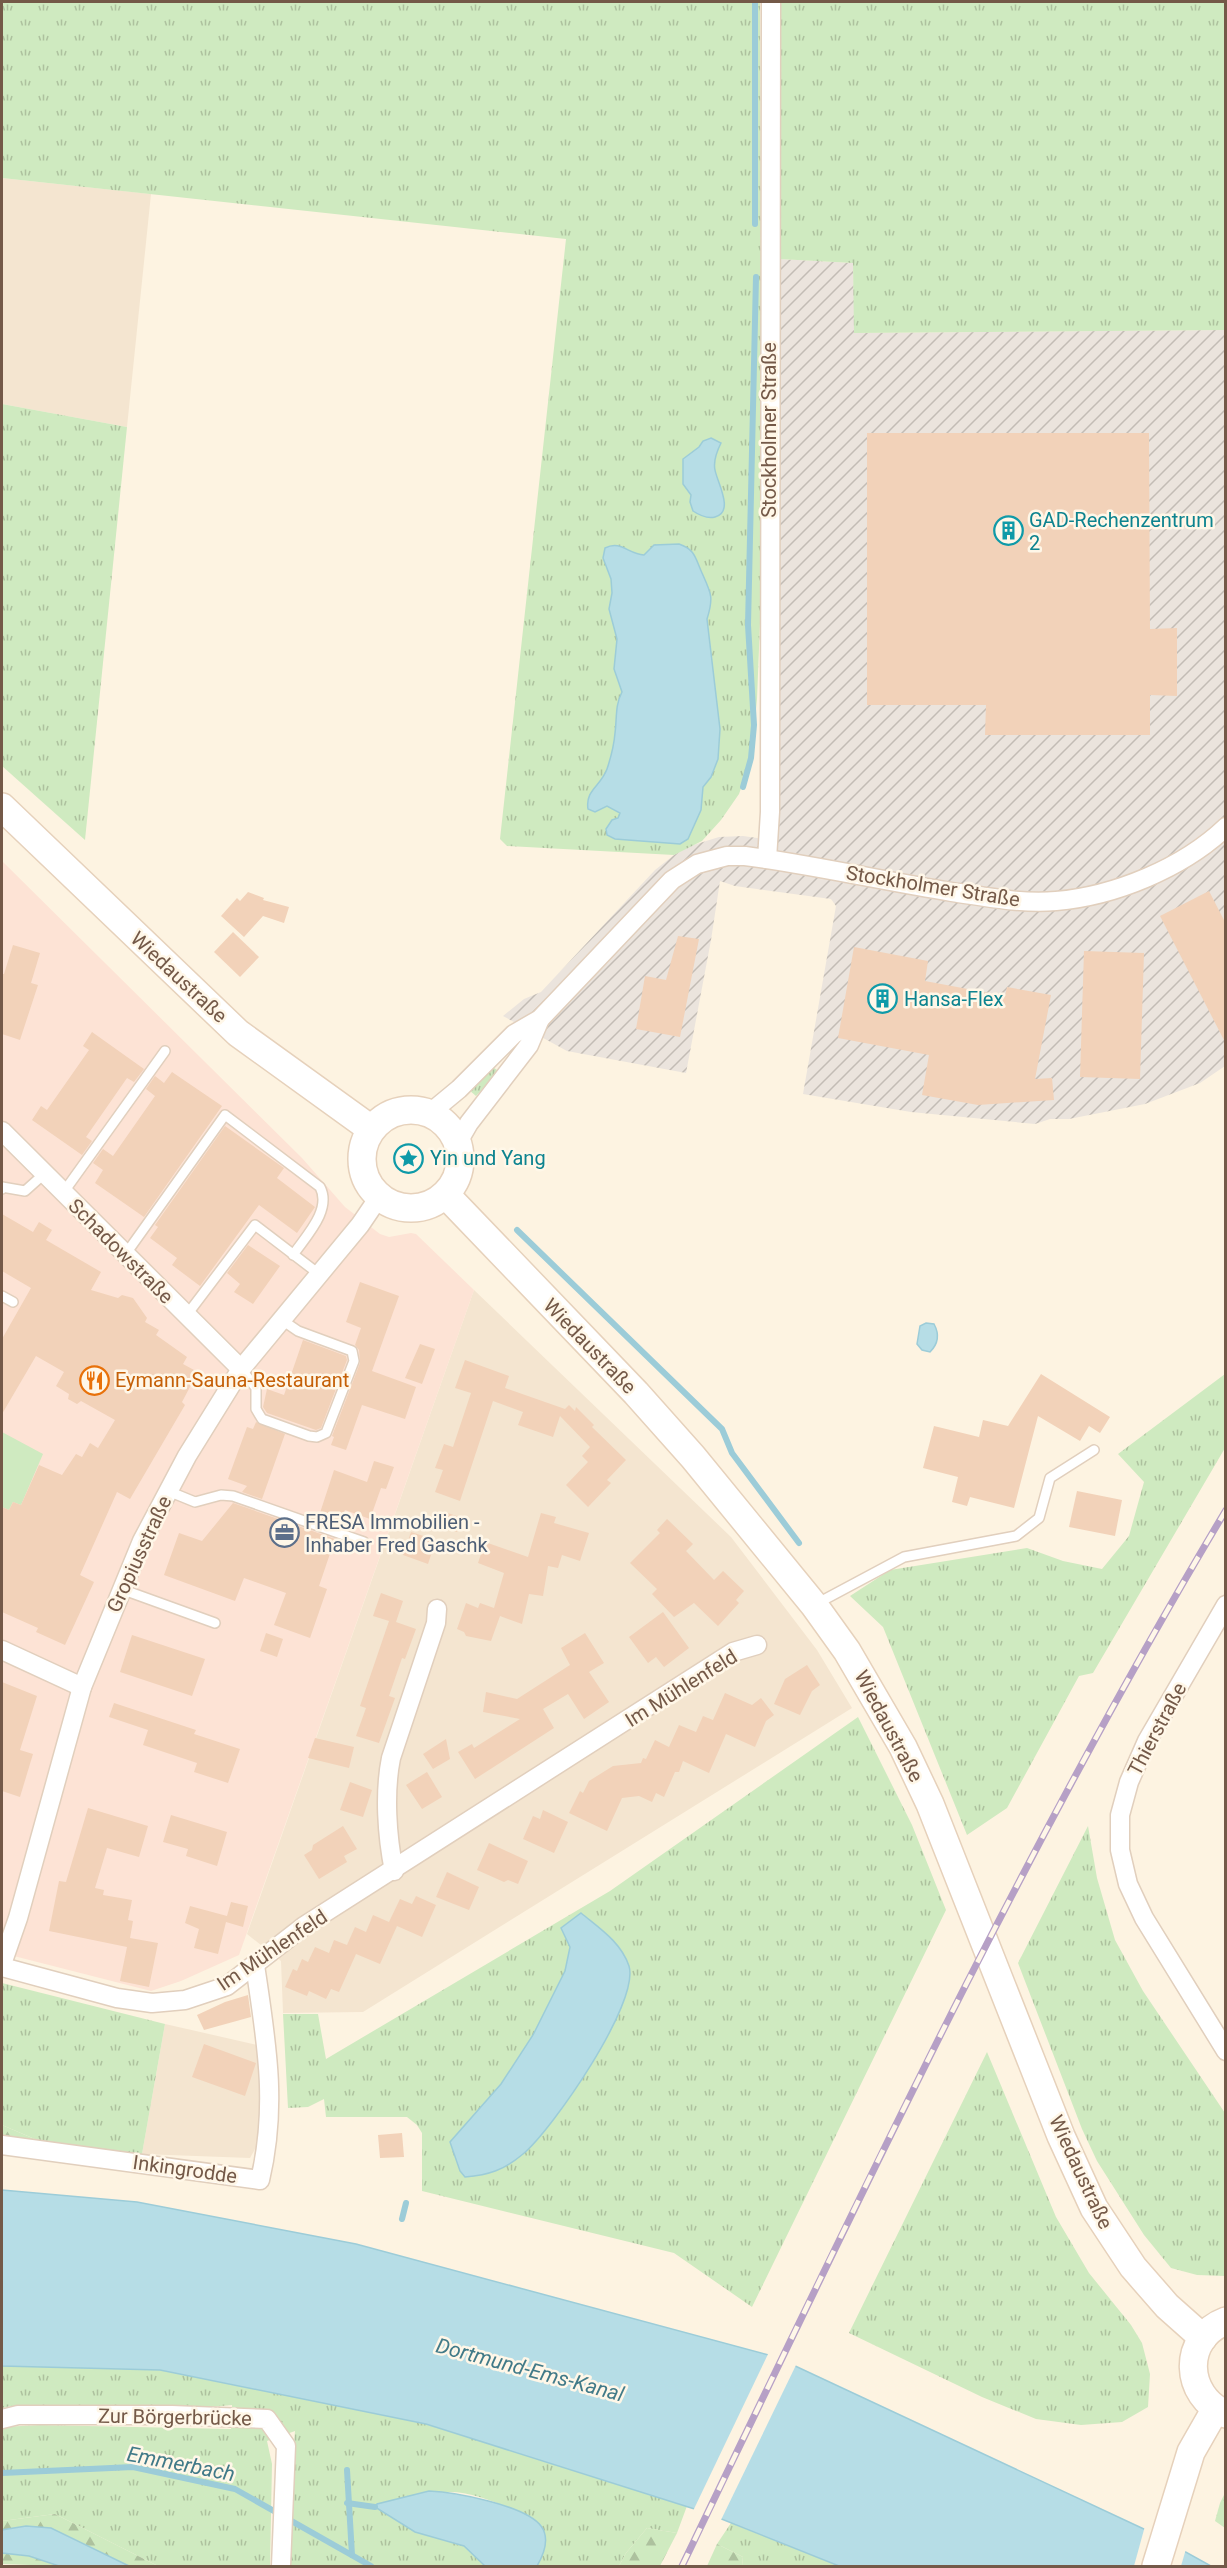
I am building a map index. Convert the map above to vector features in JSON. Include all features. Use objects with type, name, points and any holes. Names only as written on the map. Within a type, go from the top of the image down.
[{"type":"main road","name":"Wiedaustraße","points":[[2,807],[238,1033],[371,1129]]},
{"type":"main road","points":[[414,1109],[430,1113],[444,1122],[458,1142],[461,1165],[453,1186],[446,1195],[434,1203],[420,1208],[406,1209],[392,1205],[379,1197],[369,1186],[363,1172],[363,1150],[371,1129],[383,1118],[398,1111],[414,1109]]},
{"type":"main road","name":"Wiedaustraße","points":[[446,1195],[636,1393],[744,1517],[814,1605],[868,1685],[908,1756],[934,1815],[1061,2136],[1095,2208],[1133,2267],[1167,2306],[1203,2338]]},
{"type":"main road","points":[[1156,2566],[1191,2452],[1220,2412],[1204,2399],[1196,2386],[1193,2369],[1195,2352],[1203,2338],[1212,2329],[1226,2322]]},
{"type":"street","name":"Stockholmer Straße","points":[[767,859],[770,812],[771,2]]},
{"type":"street","name":"Stockholmer Straße","points":[[430,1113],[459,1089],[514,1034],[540,1019],[659,892],[697,864],[727,856],[767,859],[1000,899],[1056,901],[1092,895],[1137,881],[1169,867],[1226,828]]},
{"type":"street","name":"Stockholmer Straße","points":[[458,1142],[469,1123],[529,1045],[540,1019]]},
{"type":"street","name":"Schadowstraße","points":[[2,1131],[241,1369]]},
{"type":"street","name":"Gropiusstraße","points":[[2,1965],[18,1918],[82,1687],[141,1541],[241,1369],[360,1225],[379,1197]]},
{"type":"street","name":"Thierstraße","points":[[1226,1605],[1147,1741],[1129,1782],[1120,1815],[1120,1850],[1128,1884],[1144,1918],[1226,2051]]},
{"type":"street","points":[[394,1871],[389,1849],[388,1772],[390,1758],[436,1623],[437,1609]]},
{"type":"street","name":"Im Mühlenfeld","points":[[2,1965],[117,1998],[152,2003],[185,2000],[226,1986],[304,1926],[394,1871],[733,1652],[757,1645]]},
{"type":"street","points":[[2,1650],[82,1687]]},
{"type":"street","name":"Inkingrodde","points":[[2,2145],[260,2180],[267,2150],[270,2120],[268,2053],[255,1965]]},
{"type":"street","name":"Zur Börgerbrücke","points":[[2,2419],[18,2415],[148,2415],[267,2420],[285,2446],[281,2566]]},
{"type":"lane","points":[[63,1193],[165,1051]]},
{"type":"lane","points":[[125,1256],[225,1115],[322,1190],[321,1212],[293,1255]]},
{"type":"lane","points":[[2,1189],[2,1187],[26,1191],[44,1174]]},
{"type":"lane","points":[[186,1316],[255,1225],[319,1274]]},
{"type":"lane","points":[[2,1296],[13,1302]]},
{"type":"lane","points":[[241,1369],[256,1388],[256,1409],[262,1419],[309,1436],[317,1437],[326,1433],[354,1361],[352,1351],[298,1330],[282,1320]]},
{"type":"lane","points":[[814,1605],[904,1557],[1016,1536],[1039,1518],[1050,1478],[1094,1450]]},
{"type":"lane","points":[[168,1491],[195,1502],[220,1495],[233,1496],[364,1542]]},
{"type":"lane","points":[[121,1589],[215,1623]]},
{"type":"shaded area","points":[[2,178],[151,194],[127,427],[2,404]]},
{"type":"shaded area","points":[[779,259],[853,263],[855,333],[1225,330],[1225,1066],[1200,1083],[1145,1104],[1069,1119],[1050,1119],[1035,1124],[911,1112],[803,1094],[836,906],[831,899],[735,886],[720,881],[686,1073],[567,1051],[503,1016],[524,999],[541,992],[655,870],[674,855],[687,847],[719,837],[743,836],[778,841]]},
{"type":"shaded area","points":[[2,861],[302,1158],[345,1207],[380,1234],[389,1237],[416,1234],[474,1290],[239,1955],[181,1981],[151,1991],[2,1953]]},
{"type":"shaded area","points":[[474,1290],[731,1537],[817,1650],[852,1708],[363,2012],[283,2013],[281,1961],[247,1934]]},
{"type":"shaded area","points":[[165,2024],[262,2046],[259,2142],[250,2158],[142,2154]]},
{"type":"green space","points":[[2,2],[760,2],[762,573],[757,699],[753,741],[739,794],[721,820],[702,841],[674,855],[507,846],[500,839],[566,239],[2,178]]},
{"type":"green space","points":[[778,2],[1225,2],[1225,330],[854,333],[853,263],[779,259]]},
{"type":"green space","points":[[2,404],[127,427],[85,840],[2,766]]},
{"type":"green space","points":[[493,1067],[497,1070],[496,1074],[476,1096],[469,1090]]},
{"type":"green space","points":[[1225,1374],[1225,1448],[1093,1673],[1079,1676],[1007,1808],[967,1835],[883,1627],[850,1596],[890,1570],[1027,1548],[1063,1561],[1102,1569],[1129,1536],[1144,1482],[1118,1454]]},
{"type":"green space","points":[[2,1432],[43,1454],[21,1505],[13,1502],[9,1510],[2,1507]]},
{"type":"green space","points":[[858,1717],[912,1825],[946,1910],[752,2307],[674,2253],[422,2191],[422,2133],[417,2125],[407,2117],[326,2117],[324,2099],[308,2107],[288,2108],[283,2014],[318,2014],[326,2059],[610,1891]]},
{"type":"green space","points":[[1088,1826],[1097,1878],[1115,1940],[1143,1991],[1225,2113],[1225,2276],[1197,2275],[1171,2268],[1144,2235],[1097,2161],[1082,2129],[1018,1963]]},
{"type":"green space","points":[[2,1983],[165,2024],[142,2154],[37,2140],[2,2125]]},
{"type":"green space","points":[[987,2052],[1056,2217],[1089,2273],[1131,2325],[1142,2343],[1150,2374],[1148,2407],[1122,2422],[1081,2425],[1036,2419],[982,2397],[849,2333]]},
{"type":"green space","points":[[2,2125],[37,2140],[2,2138]]},
{"type":"green space","points":[[2,2366],[160,2370],[426,2424],[687,2506],[677,2533],[647,2528],[626,2553],[619,2566],[536,2566],[541,2526],[510,2509],[473,2495],[451,2492],[432,2494],[377,2504],[375,2507],[415,2532],[464,2546],[485,2566],[289,2566],[289,2507],[295,2431],[267,2441],[272,2464],[270,2566],[158,2566],[55,2514],[2,2521],[2,2427],[40,2425],[231,2429],[232,2405],[191,2409],[11,2406],[2,2408]]},
{"type":"green space","points":[[1225,2493],[1225,2528],[1215,2521]]},
{"type":"green space","points":[[55,2514],[158,2566],[129,2566],[51,2528],[26,2526],[2,2530],[2,2521]]},
{"type":"green space","points":[[731,2523],[839,2566],[742,2566],[743,2557],[717,2544]]},
{"type":"green space","points":[[647,2528],[677,2533],[660,2566],[619,2566],[626,2553]]},
{"type":"green space","points":[[717,2544],[743,2557],[742,2566],[707,2566]]},
{"type":"green space","points":[[2,2553],[29,2556],[59,2566],[2,2564]]},
{"type":"water","points":[[711,438],[721,443],[715,467],[724,509],[715,517],[700,515],[693,511],[690,502],[691,495],[683,484],[683,459],[703,441]]},
{"type":"water","points":[[679,544],[689,549],[694,555],[710,595],[707,619],[720,729],[718,759],[711,777],[703,787],[701,810],[688,839],[680,844],[615,839],[607,835],[606,829],[620,813],[607,806],[595,812],[588,809],[591,792],[604,775],[608,764],[614,742],[617,707],[622,692],[614,669],[617,639],[609,609],[612,593],[611,579],[603,558],[605,548],[620,546],[644,555],[654,545]]},
{"type":"water","points":[[926,1323],[934,1324],[937,1332],[935,1346],[930,1352],[922,1350],[917,1344],[920,1326]]},
{"type":"water","points":[[581,1913],[609,1936],[621,1950],[629,1966],[629,1984],[621,2008],[591,2065],[536,2141],[523,2154],[503,2168],[482,2175],[465,2177],[460,2171],[450,2142],[501,2084],[533,2035],[565,1971],[570,1947],[561,1928]]},
{"type":"water","name":"Dortmund-Ems-Kanal","points":[[2,2190],[137,2202],[356,2244],[776,2357],[1146,2530],[1211,2566],[839,2566],[704,2512],[426,2424],[160,2370],[2,2366]]},
{"type":"water","points":[[429,2491],[488,2501],[533,2519],[544,2531],[546,2541],[537,2566],[485,2566],[464,2546],[415,2532],[375,2507],[377,2504]]},
{"type":"water","points":[[26,2526],[51,2528],[129,2566],[59,2566],[29,2556],[2,2553],[2,2530]]},
{"type":"pier","points":[[769,2352],[797,2363],[720,2522],[693,2511]]},
{"type":"pier","points":[[1145,2526],[1186,2549],[1181,2566],[1134,2566]]},
{"type":"building","name":"GAD-Rechenzentrum 2","points":[[867,433],[1149,433],[1150,629],[1177,628],[1177,696],[1150,695],[1150,735],[985,735],[986,705],[867,705]]},
{"type":"building","points":[[1209,891],[1226,924],[1226,1044],[1160,916]]},
{"type":"building","points":[[248,892],[264,898],[263,900],[289,907],[284,923],[263,916],[244,937],[221,916],[237,898],[240,901]]},
{"type":"building","points":[[233,932],[259,957],[240,977],[214,952]]},
{"type":"building","points":[[678,936],[699,939],[680,1037],[636,1029],[645,976],[666,980]]},
{"type":"building","points":[[13,945],[40,953],[31,983],[38,985],[20,1040],[2,1034],[2,974],[4,974]]},
{"type":"building","points":[[854,947],[928,961],[925,981],[1005,996],[1007,987],[1051,995],[1035,1079],[1052,1078],[1054,1100],[978,1105],[922,1095],[929,1055],[838,1038]]},
{"type":"building","points":[[1084,951],[1144,953],[1140,1079],[1080,1077]]},
{"type":"building","points":[[92,1032],[144,1069],[134,1082],[127,1078],[86,1137],[92,1141],[82,1155],[32,1120],[41,1106],[47,1110],[89,1050],[83,1046]]},
{"type":"building","points":[[172,1072],[222,1106],[144,1217],[95,1183],[103,1170],[93,1163],[103,1149],[113,1156],[155,1096],[146,1089],[155,1076],[164,1083]]},
{"type":"building","points":[[225,1126],[284,1168],[277,1178],[315,1207],[297,1233],[259,1205],[200,1286],[172,1265],[177,1258],[150,1238],[158,1227],[155,1225]]},
{"type":"building","points":[[2,1214],[33,1232],[39,1222],[52,1230],[46,1240],[101,1272],[91,1290],[118,1298],[122,1295],[133,1298],[147,1318],[145,1322],[159,1330],[156,1335],[187,1357],[183,1364],[194,1370],[187,1383],[191,1385],[182,1402],[185,1405],[130,1499],[117,1492],[80,1575],[94,1582],[65,1645],[36,1632],[38,1628],[2,1612],[2,1507],[9,1510],[13,1502],[21,1505],[39,1465],[62,1475],[76,1454],[82,1457],[90,1443],[98,1448],[115,1420],[81,1401],[77,1404],[68,1399],[69,1394],[56,1386],[64,1372],[36,1356],[2,1414],[2,1339],[31,1288],[2,1271]]},
{"type":"building","points":[[248,1245],[280,1266],[253,1304],[234,1292],[240,1284],[227,1273]]},
{"type":"building","points":[[360,1282],[399,1296],[372,1371],[416,1387],[405,1419],[362,1405],[346,1450],[331,1445],[334,1437],[332,1436],[360,1363],[359,1350],[355,1345],[361,1328],[346,1322]]},
{"type":"building","points":[[303,1340],[346,1356],[347,1360],[321,1428],[316,1430],[267,1413],[263,1407],[267,1389],[284,1395]]},
{"type":"building","points":[[420,1344],[435,1349],[422,1384],[405,1378]]},
{"type":"building","points":[[465,1360],[509,1376],[505,1388],[565,1409],[569,1405],[575,1411],[576,1407],[594,1425],[592,1427],[626,1460],[607,1480],[611,1483],[588,1507],[566,1485],[588,1462],[582,1456],[590,1447],[560,1416],[553,1437],[518,1425],[523,1412],[493,1401],[460,1501],[435,1492],[443,1470],[435,1468],[444,1444],[453,1447],[471,1393],[455,1388]]},
{"type":"building","points":[[1041,1374],[1110,1417],[1100,1433],[1089,1426],[1080,1441],[1038,1416],[1014,1508],[970,1497],[967,1506],[952,1502],[958,1477],[923,1468],[934,1426],[979,1437],[983,1420],[1008,1426]]},
{"type":"building","points":[[256,1422],[285,1434],[262,1499],[242,1492],[247,1486],[228,1479],[247,1427],[253,1429]]},
{"type":"building","points":[[374,1461],[394,1467],[386,1489],[381,1488],[370,1519],[345,1510],[339,1526],[318,1519],[334,1470],[367,1482]]},
{"type":"building","points":[[1077,1491],[1122,1500],[1115,1536],[1069,1527]]},
{"type":"building","points":[[233,1503],[335,1539],[319,1586],[327,1589],[310,1638],[274,1625],[286,1593],[244,1578],[235,1601],[164,1575],[179,1533],[202,1541]]},
{"type":"building","points":[[445,1512],[462,1518],[457,1532],[440,1526]]},
{"type":"building","points":[[541,1513],[556,1517],[554,1523],[589,1533],[580,1561],[562,1555],[558,1568],[548,1566],[543,1596],[529,1594],[522,1624],[500,1616],[491,1641],[466,1636],[464,1632],[457,1629],[466,1603],[478,1608],[480,1603],[494,1608],[504,1573],[478,1563],[485,1542],[528,1557]]},
{"type":"building","points":[[667,1519],[693,1544],[686,1551],[714,1580],[723,1571],[744,1591],[736,1600],[739,1603],[718,1626],[694,1603],[674,1617],[652,1594],[657,1589],[630,1563],[660,1533],[657,1530]]},
{"type":"building","points":[[411,1532],[436,1540],[428,1564],[403,1555]]},
{"type":"building","points":[[381,1593],[403,1601],[396,1622],[416,1629],[405,1659],[402,1658],[389,1696],[395,1698],[379,1743],[356,1736],[366,1708],[360,1706],[389,1621],[373,1616]]},
{"type":"building","points":[[663,1612],[689,1648],[664,1667],[656,1657],[648,1663],[629,1637]]},
{"type":"building","points":[[266,1633],[283,1639],[277,1657],[260,1651]]},
{"type":"building","points":[[585,1633],[604,1663],[589,1672],[609,1702],[584,1719],[568,1694],[543,1709],[554,1728],[475,1779],[458,1752],[472,1744],[474,1748],[520,1719],[483,1712],[486,1692],[517,1699],[570,1665],[561,1648]]},
{"type":"building","points":[[132,1635],[205,1659],[192,1696],[120,1672]]},
{"type":"building","points":[[807,1665],[820,1685],[812,1691],[800,1715],[774,1704],[785,1679]]},
{"type":"building","points":[[2,1682],[37,1696],[20,1750],[33,1754],[20,1797],[2,1791]]},
{"type":"building","points":[[725,1693],[752,1705],[761,1698],[774,1715],[766,1721],[755,1747],[726,1734],[709,1773],[683,1761],[679,1772],[675,1772],[664,1797],[656,1793],[652,1802],[639,1796],[622,1798],[607,1831],[569,1813],[580,1791],[583,1793],[589,1781],[613,1766],[641,1763],[643,1758],[646,1759],[655,1740],[669,1747],[679,1725],[696,1732],[703,1716],[713,1720]]},
{"type":"building","points":[[114,1703],[196,1730],[194,1734],[240,1749],[228,1783],[194,1772],[197,1763],[143,1745],[148,1730],[109,1717]]},
{"type":"building","points":[[315,1738],[354,1747],[349,1768],[308,1758]]},
{"type":"building","points":[[446,1739],[450,1759],[433,1769],[423,1754]]},
{"type":"building","points":[[427,1772],[442,1797],[422,1809],[406,1785]]},
{"type":"building","points":[[350,1782],[372,1790],[363,1817],[340,1810]]},
{"type":"building","points":[[88,1808],[148,1826],[139,1857],[107,1848],[95,1888],[104,1890],[103,1895],[132,1900],[128,1920],[133,1921],[130,1938],[158,1943],[149,1987],[120,1981],[127,1947],[49,1931],[59,1881],[66,1882]]},
{"type":"building","points":[[543,1810],[568,1822],[554,1853],[523,1839],[533,1816],[540,1819]]},
{"type":"building","points":[[171,1815],[227,1832],[217,1866],[186,1856],[188,1849],[163,1842]]},
{"type":"building","points":[[343,1826],[357,1849],[344,1856],[347,1862],[319,1879],[304,1855],[312,1850],[313,1845]]},
{"type":"building","points":[[489,1843],[528,1861],[518,1884],[508,1880],[504,1882],[477,1870]]},
{"type":"building","points":[[447,1872],[479,1887],[469,1910],[436,1897]]},
{"type":"building","points":[[416,1896],[436,1905],[422,1937],[397,1926],[380,1964],[356,1954],[339,1992],[331,1989],[326,1999],[309,1991],[307,1996],[285,1987],[293,1969],[297,1971],[302,1959],[308,1962],[315,1947],[329,1953],[334,1940],[347,1945],[355,1927],[366,1932],[373,1915],[389,1922],[400,1899],[412,1904]]},
{"type":"building","points":[[231,1902],[248,1906],[243,1927],[226,1922],[218,1954],[194,1948],[199,1929],[185,1923],[190,1906],[227,1916]]},
{"type":"building","points":[[248,1995],[251,2017],[204,2030],[197,2015],[225,2002]]},
{"type":"building","points":[[204,2044],[256,2063],[245,2096],[192,2077]]},
{"type":"building","points":[[402,2133],[404,2157],[380,2158],[378,2135]]},
{"type":"waterway","points":[[755,2],[755,224]]},
{"type":"waterway","points":[[743,787],[751,758],[754,725],[748,625],[756,277]]},
{"type":"waterway","points":[[517,1230],[722,1429],[732,1453],[799,1543]]},
{"type":"waterway","points":[[402,2219],[406,2203]]},
{"type":"waterway","name":"Emmerbach","points":[[2,2473],[133,2467],[235,2489],[371,2566]]},
{"type":"waterway","points":[[347,2470],[352,2555]]},
{"type":"waterway","points":[[347,2503],[375,2507]]},
{"type":"railway","points":[[682,2566],[942,2032],[1079,1769],[1226,1510]]},
{"type":"place","name":"GAD-Rechenzentrum 2","points":[[1008,531]]},
{"type":"place","name":"Hansa-Flex","points":[[883,999]]},
{"type":"place","name":"Yin und Yang","points":[[409,1158]]},
{"type":"place","name":"Eymann-Sauna-Restaurant","points":[[94,1380]]},
{"type":"place","name":"FRESA Immobilien - Inhaber Fred Gaschk","points":[[284,1533]]}]
